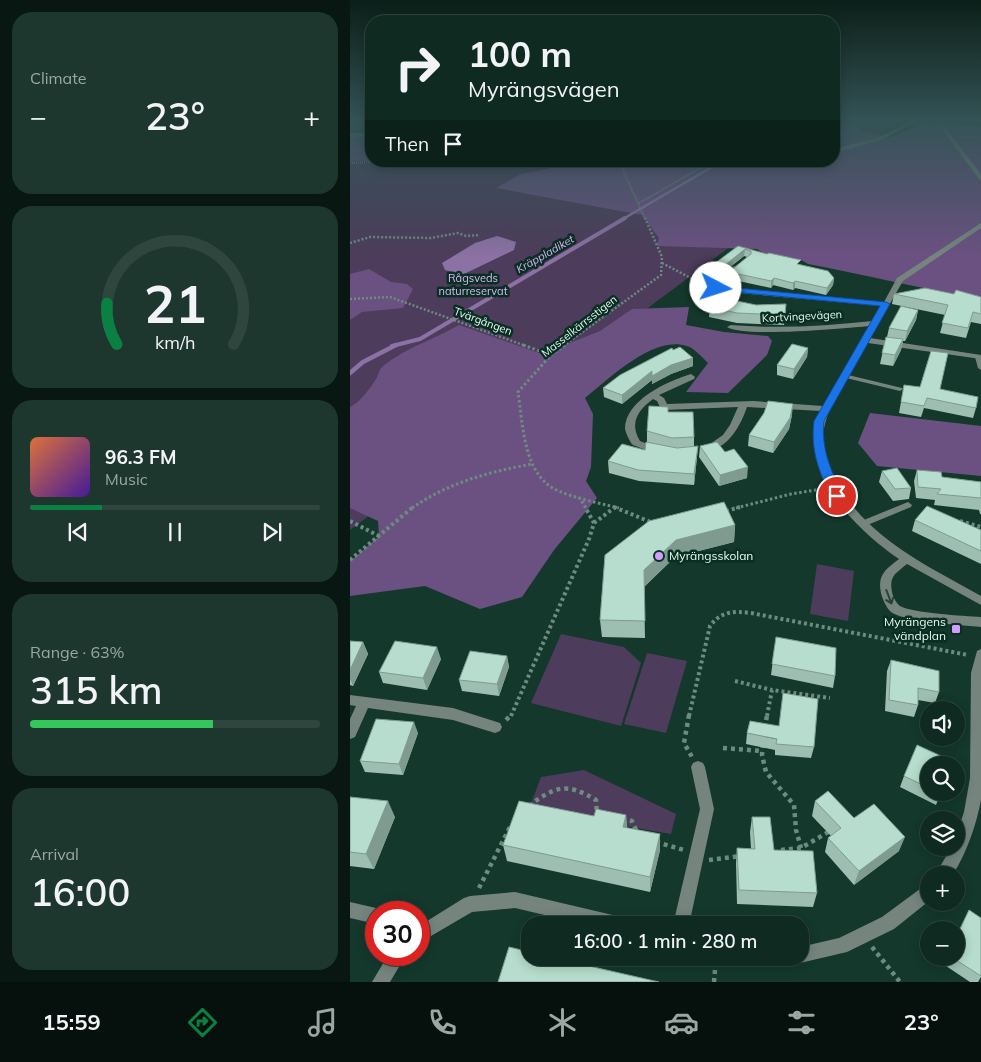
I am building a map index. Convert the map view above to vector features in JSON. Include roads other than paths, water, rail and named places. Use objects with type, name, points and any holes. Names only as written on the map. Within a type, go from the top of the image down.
[{"type":"street","points":[[972,166],[981,178]]},
{"type":"street","points":[[981,225],[900,280],[819,421],[817,439],[820,457],[832,488],[850,513],[892,549],[981,601]]},
{"type":"street","name":"Kortvingevägen","points":[[716,288],[886,304]]},
{"type":"street","name":"Kortvingevägen","points":[[731,327],[755,330],[813,329],[875,323]]},
{"type":"street","points":[[865,340],[980,357]]},
{"type":"street","points":[[664,453],[648,449],[636,443],[630,429],[638,406],[653,395],[691,377]]},
{"type":"street","points":[[653,395],[660,400],[664,407],[743,404],[826,409]]},
{"type":"street","points":[[695,452],[711,448],[724,441],[739,418],[743,404]]},
{"type":"street","points":[[907,558],[889,574],[885,582],[887,596],[894,608],[908,614],[981,622]]},
{"type":"street","points":[[951,866],[970,824],[974,805],[978,772],[977,670],[980,656]]},
{"type":"street","points":[[350,700],[453,714],[495,727]]},
{"type":"street","points":[[350,733],[364,703]]},
{"type":"street","points":[[683,916],[707,809],[698,767]]},
{"type":"street","points":[[809,953],[841,946],[888,923],[920,898]]},
{"type":"street","points":[[430,928],[470,904],[515,900],[583,916]]},
{"type":"street","points":[[350,910],[365,913]]},
{"type":"street","points":[[380,982],[391,966]]},
{"type":"lane","points":[[716,288],[717,283],[739,265]]},
{"type":"lane","points":[[980,357],[981,368]]},
{"type":"lane","points":[[844,376],[900,389]]},
{"type":"lane","points":[[862,524],[908,505]]},
{"type":"waterway","name":"Kräppladiket","points":[[623,219],[712,167]]},
{"type":"waterway","name":"Kräppladiket","points":[[396,345],[420,339],[625,218]]},
{"type":"waterway","name":"Kräppladiket","points":[[350,373],[363,362],[396,345]]},
{"type":"waterway","name":"Kräppladiket","points":[[392,346],[396,345]]},
{"type":"place","name":"Myrängsskolan","points":[[659,556]]},
{"type":"place","name":"Myrängens vändplan","points":[[956,629]]},
{"type":"park label","name":"Rågsveds naturreservat","points":[[473,284]]}]
